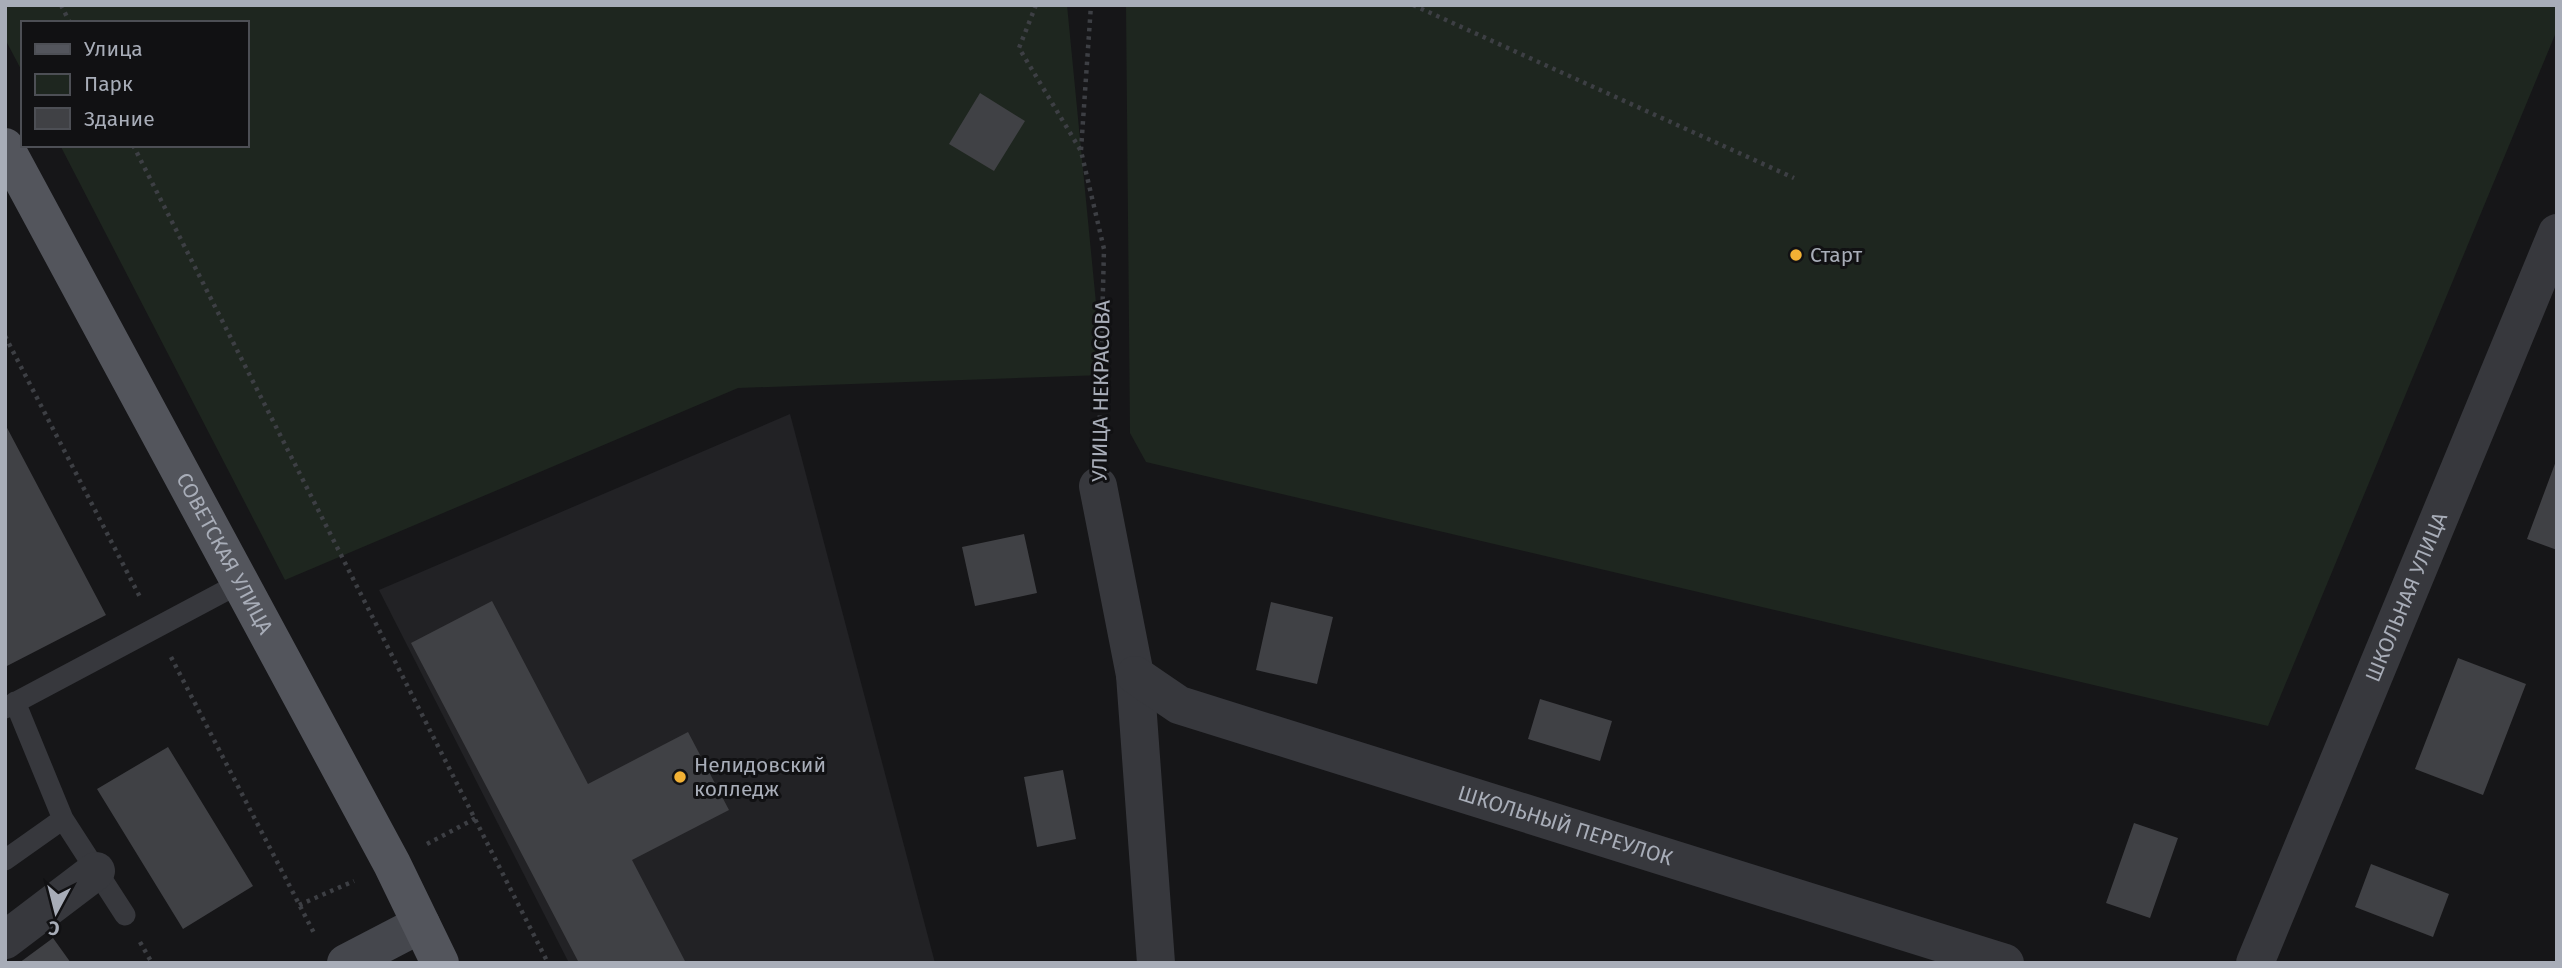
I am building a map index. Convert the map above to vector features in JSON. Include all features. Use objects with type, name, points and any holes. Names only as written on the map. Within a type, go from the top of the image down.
[{"type":"main road","name":"СОВЕТСКАЯ УЛИЦА","points":[[5,147],[391,864],[440,963]]},
{"type":"main road","points":[[346,963],[421,924]]},
{"type":"street","name":"ШКОЛЬНАЯ УЛИЦА","points":[[2255,963],[2557,233]]},
{"type":"street","name":"УЛИЦА НЕКРАСОВА","points":[[1098,486],[1135,675],[1156,963]]},
{"type":"street","name":"ШКОЛЬНЫЙ ПЕРЕУЛОК","points":[[1135,675],[1180,705],[2005,963]]},
{"type":"street","points":[[5,940],[96,871]]},
{"type":"lane","points":[[125,915],[63,819],[10,705],[240,583]]},
{"type":"lane","points":[[5,860],[63,819]]},
{"type":"path","points":[[61,5],[69,21]]},
{"type":"path","name":"УЛИЦА НЕКРАСОВА","points":[[1035,5],[1019,48],[1081,151],[1104,249],[1098,486]]},
{"type":"path","points":[[1081,151],[1091,5]]},
{"type":"path","points":[[1413,5],[1794,178]]},
{"type":"path","points":[[134,147],[548,963]]},
{"type":"shaded area","name":"Нелидовский колледж","points":[[790,414],[935,963],[569,963],[379,590]]},
{"type":"green space","points":[[5,5],[1067,5],[1103,375],[738,388],[285,580],[61,147],[248,147],[248,21],[21,21],[21,69],[5,39]]},
{"type":"green space","name":"Старт","points":[[1126,5],[2557,5],[2557,30],[2268,726],[1146,462],[1130,433]]},
{"type":"building","points":[[980,93],[1025,121],[994,171],[949,144]]},
{"type":"building","points":[[5,424],[106,615],[5,667]]},
{"type":"building","points":[[2557,461],[2557,550],[2527,539]]},
{"type":"building","points":[[1024,534],[1037,593],[975,606],[962,547]]},
{"type":"building","points":[[492,601],[588,784],[688,732],[729,810],[632,860],[686,963],[579,963],[411,643]]},
{"type":"building","points":[[1271,602],[1333,617],[1317,684],[1256,670]]},
{"type":"building","points":[[2458,658],[2526,684],[2483,795],[2415,769]]},
{"type":"building","points":[[1540,699],[1612,721],[1600,761],[1528,739]]},
{"type":"building","points":[[168,747],[253,886],[183,929],[97,789]]},
{"type":"building","points":[[1063,770],[1076,839],[1037,847],[1024,777]]},
{"type":"building","points":[[2134,823],[2178,838],[2150,918],[2106,903]]},
{"type":"building","points":[[2371,864],[2449,894],[2433,937],[2355,907]]},
{"type":"building","points":[[53,938],[71,963],[19,963]]},
{"type":"place","name":"Старт","points":[[1796,255]]},
{"type":"place","name":"Нелидовский колледж","points":[[680,777]]}]
